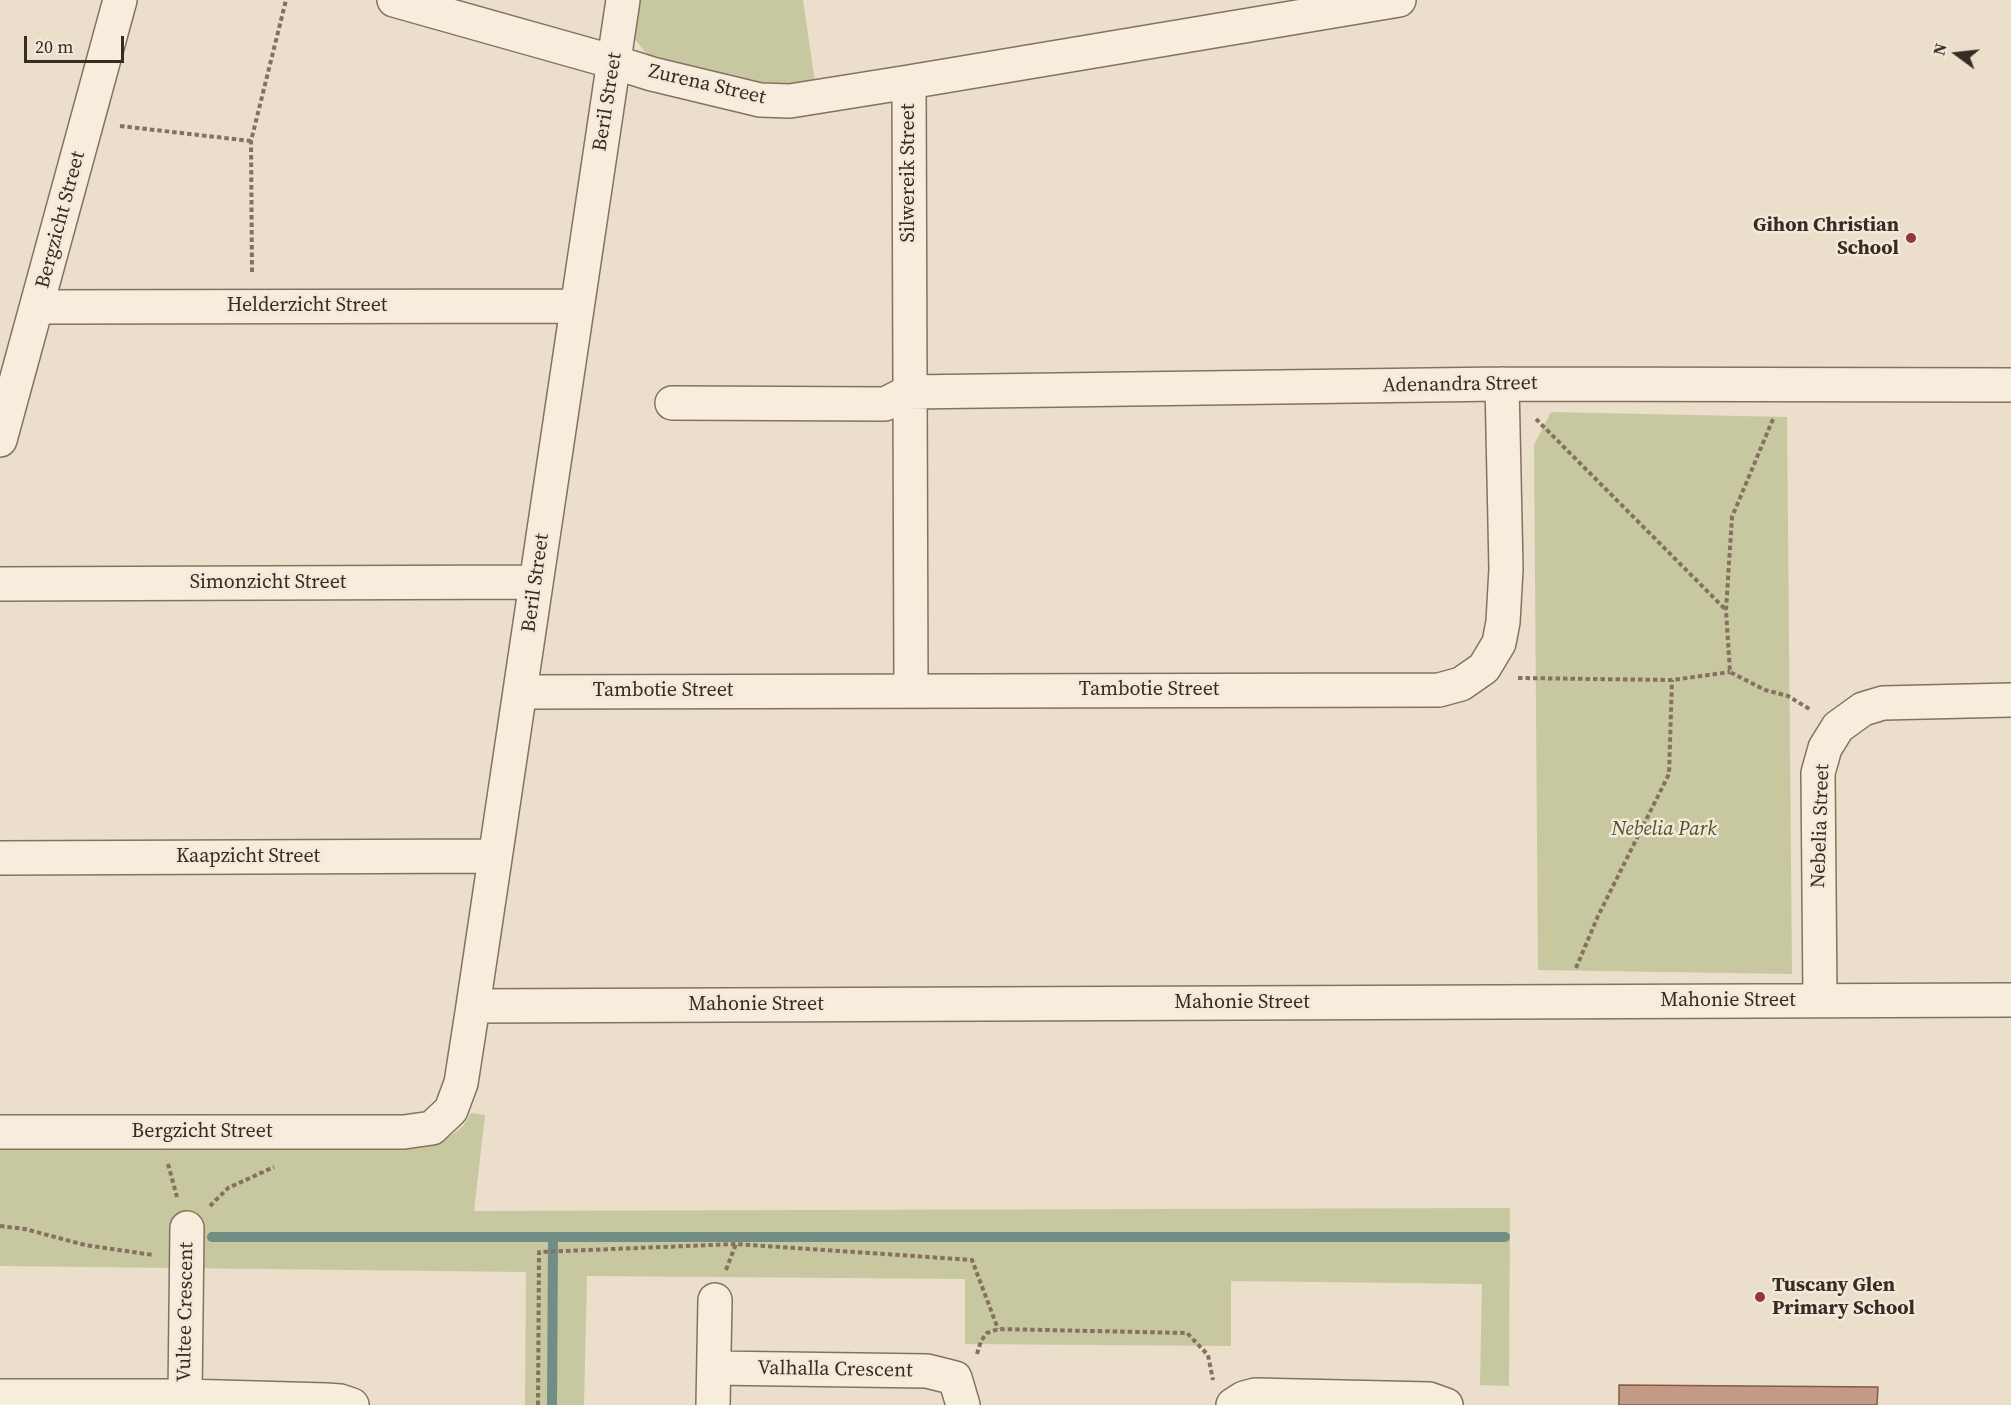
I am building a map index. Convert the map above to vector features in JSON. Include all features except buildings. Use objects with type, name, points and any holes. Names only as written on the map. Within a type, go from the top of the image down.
[{"type":"street","name":"Bergzicht Street","points":[[0,440],[120,0]]},
{"type":"street","points":[[394,0],[614,62]]},
{"type":"street","name":"Beril Street","points":[[404,1132],[432,1128],[451,1110],[461,1083],[623,0]]},
{"type":"street","name":"Silwereik Street","points":[[911,690],[909,82],[1399,0]]},
{"type":"street","name":"Zurena Street","points":[[614,62],[652,74],[760,100],[790,101],[909,82]]},
{"type":"street","name":"Helderzicht Street","points":[[37,307],[577,306]]},
{"type":"street","name":"Adenandra Street","points":[[909,392],[1502,384],[2011,385]]},
{"type":"street","name":"Tambotie Street","points":[[520,692],[1439,690],[1461,684],[1484,668],[1498,643],[1503,622],[1506,569],[1502,384]]},
{"type":"street","points":[[672,403],[885,404],[909,392]]},
{"type":"street","name":"Simonzicht Street","points":[[0,584],[536,582]]},
{"type":"street","name":"Nebelia Street","points":[[1820,1000],[1818,773],[1825,748],[1838,727],[1863,710],[1883,703],[2011,700]]},
{"type":"street","name":"Kaapzicht Street","points":[[0,858],[495,856]]},
{"type":"street","name":"Mahonie Street","points":[[473,1006],[2011,999]]},
{"type":"street","name":"Bergzicht Street","points":[[0,1132],[404,1132]]},
{"type":"street","name":"Vultee Crescent","points":[[185,1396],[187,1228]]},
{"type":"street","points":[[713,1405],[715,1300]]},
{"type":"street","name":"Valhalla Crescent","points":[[714,1368],[927,1371],[959,1392]]},
{"type":"street","points":[[1224,1395],[1245,1398],[1255,1395],[1429,1399],[1446,1405]]},
{"type":"street","name":"Vultee Crescent","points":[[0,1396],[185,1396],[326,1400],[352,1405]]},
{"type":"path","points":[[253,306],[251,141],[286,0]]},
{"type":"path","points":[[87,122],[251,141]]},
{"type":"path","points":[[1502,384],[1726,609]]},
{"type":"path","points":[[1730,672],[1726,609],[1732,517],[1774,417],[1798,384]]},
{"type":"path","points":[[1484,668],[1514,678],[1671,680],[1730,672],[1765,690],[1788,696],[1838,727]]},
{"type":"path","points":[[1572,1002],[1576,968],[1598,916],[1669,774],[1671,680]]},
{"type":"path","points":[[160,1132],[187,1228],[228,1188],[281,1163]]},
{"type":"path","points":[[0,1226],[25,1229],[85,1245],[186,1260]]},
{"type":"path","points":[[715,1300],[736,1244]]},
{"type":"path","points":[[538,1405],[539,1252],[736,1244],[972,1260],[998,1329]]},
{"type":"path","points":[[959,1392],[981,1341],[987,1333],[998,1329],[1186,1333],[1208,1355],[1210,1375],[1224,1395]]},
{"type":"green space","points":[[636,0],[803,0],[815,82],[762,89],[656,60],[645,52],[631,34]]},
{"type":"green space","name":"Nebelia Park","points":[[1551,412],[1787,417],[1792,974],[1538,970],[1534,445]]},
{"type":"green space","points":[[471,1113],[485,1115],[474,1211],[1510,1208],[1509,1386],[1480,1385],[1482,1284],[1231,1281],[1231,1346],[965,1344],[965,1279],[587,1276],[584,1405],[525,1405],[526,1272],[0,1266],[0,1148],[440,1142],[463,1126]]},
{"type":"waterway","points":[[212,1237],[1505,1237]]},
{"type":"waterway","points":[[552,1405],[553,1237]]},
{"type":"place","name":"Gihon Christian School","points":[[1911,238]]},
{"type":"place","name":"Tuscany Glen Primary School","points":[[1760,1297]]}]
